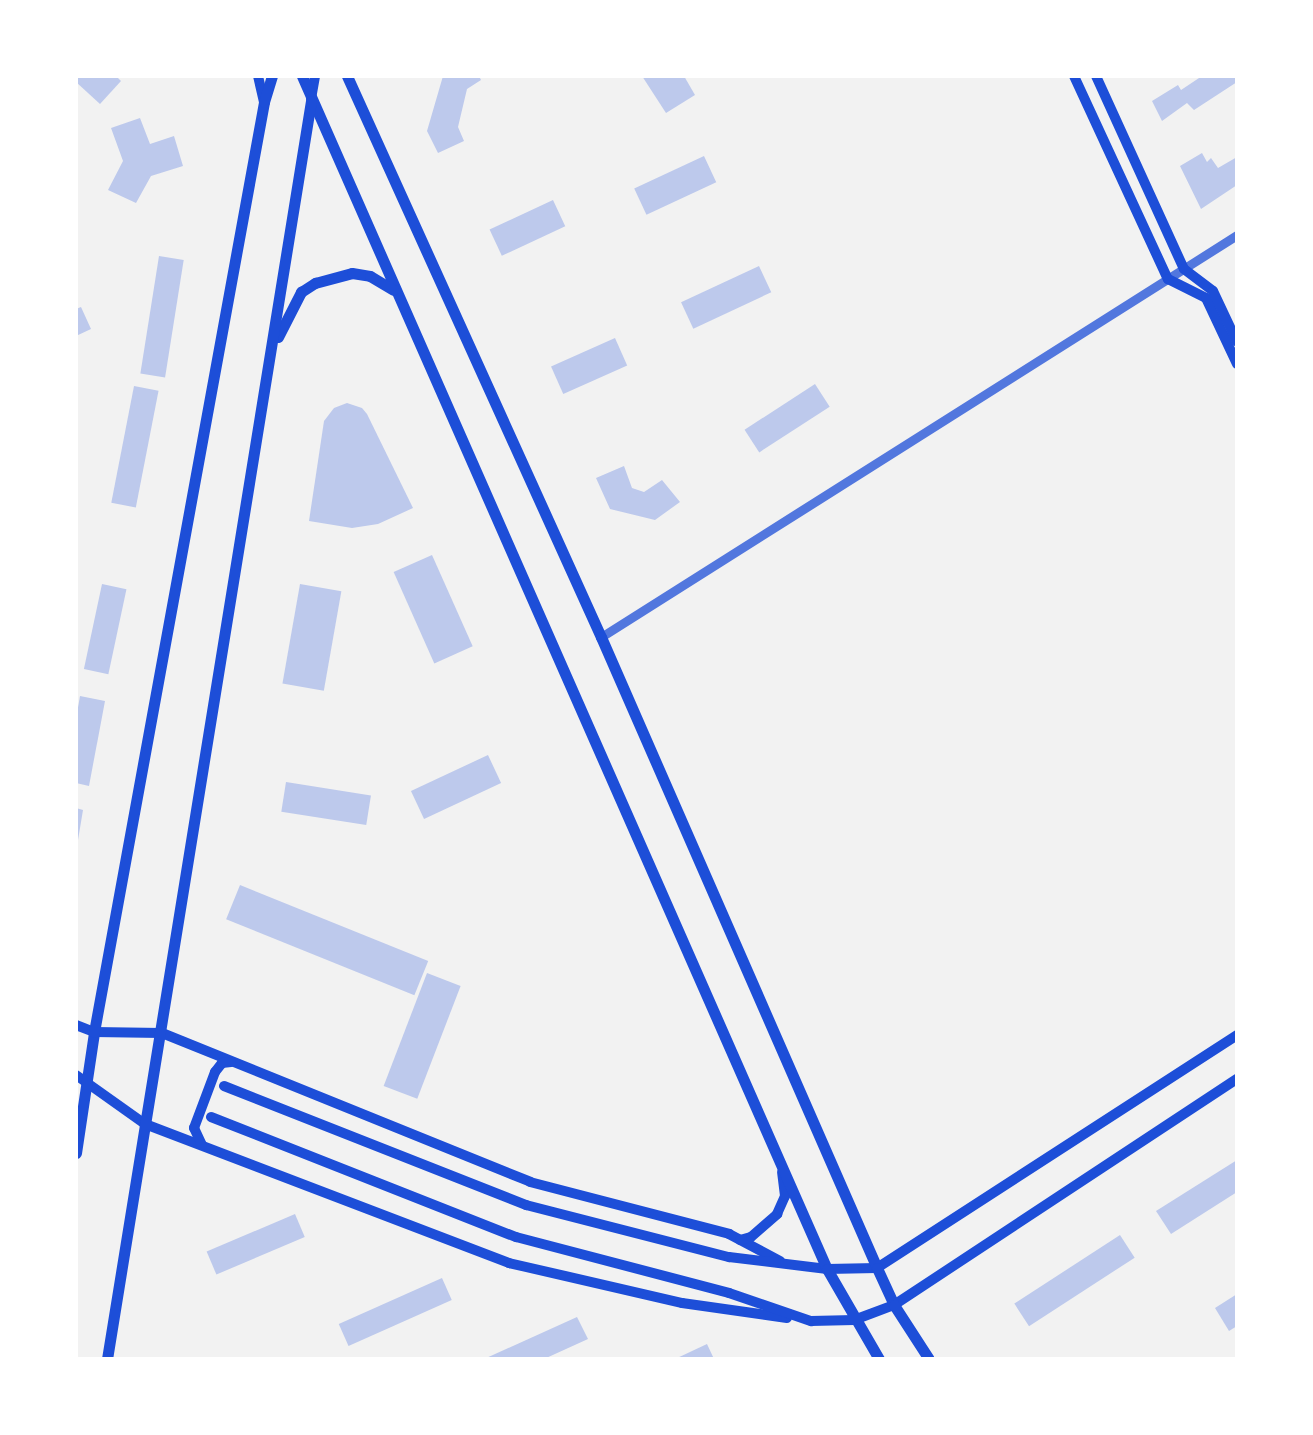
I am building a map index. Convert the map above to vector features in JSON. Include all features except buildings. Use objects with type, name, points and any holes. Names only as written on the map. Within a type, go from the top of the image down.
[{"type":"main road","points":[[258,76],[264,102]]},
{"type":"main road","points":[[76,1153],[81,1077],[94,1032],[264,102],[272,76]]},
{"type":"main road","points":[[302,76],[827,1269],[879,1359]]},
{"type":"main road","points":[[107,1359],[274,344],[315,76]]},
{"type":"main road","points":[[347,76],[601,637],[877,1268],[894,1305],[929,1359]]},
{"type":"main road","points":[[1074,76],[1168,279],[1206,298],[1237,364]]},
{"type":"main road","points":[[1096,76],[1184,269],[1213,291],[1237,342]]},
{"type":"main road","points":[[274,344],[301,292],[315,283],[352,273],[370,276],[394,291]]},
{"type":"main road","points":[[76,1025],[94,1032],[162,1033],[530,1182],[740,1240],[789,1265]]},
{"type":"main road","points":[[224,1086],[526,1205],[729,1257],[827,1269],[877,1268],[1237,1035]]},
{"type":"main road","points":[[204,1147],[194,1128],[215,1072],[222,1063],[233,1061]]},
{"type":"main road","points":[[81,1077],[145,1124],[509,1263],[682,1303],[811,1321],[854,1320],[894,1305],[1237,1079]]},
{"type":"main road","points":[[211,1117],[516,1237],[729,1293],[811,1321]]},
{"type":"main road","points":[[740,1240],[751,1237],[777,1214],[785,1196],[781,1166]]},
{"type":"street","points":[[601,637],[1237,235]]}]
